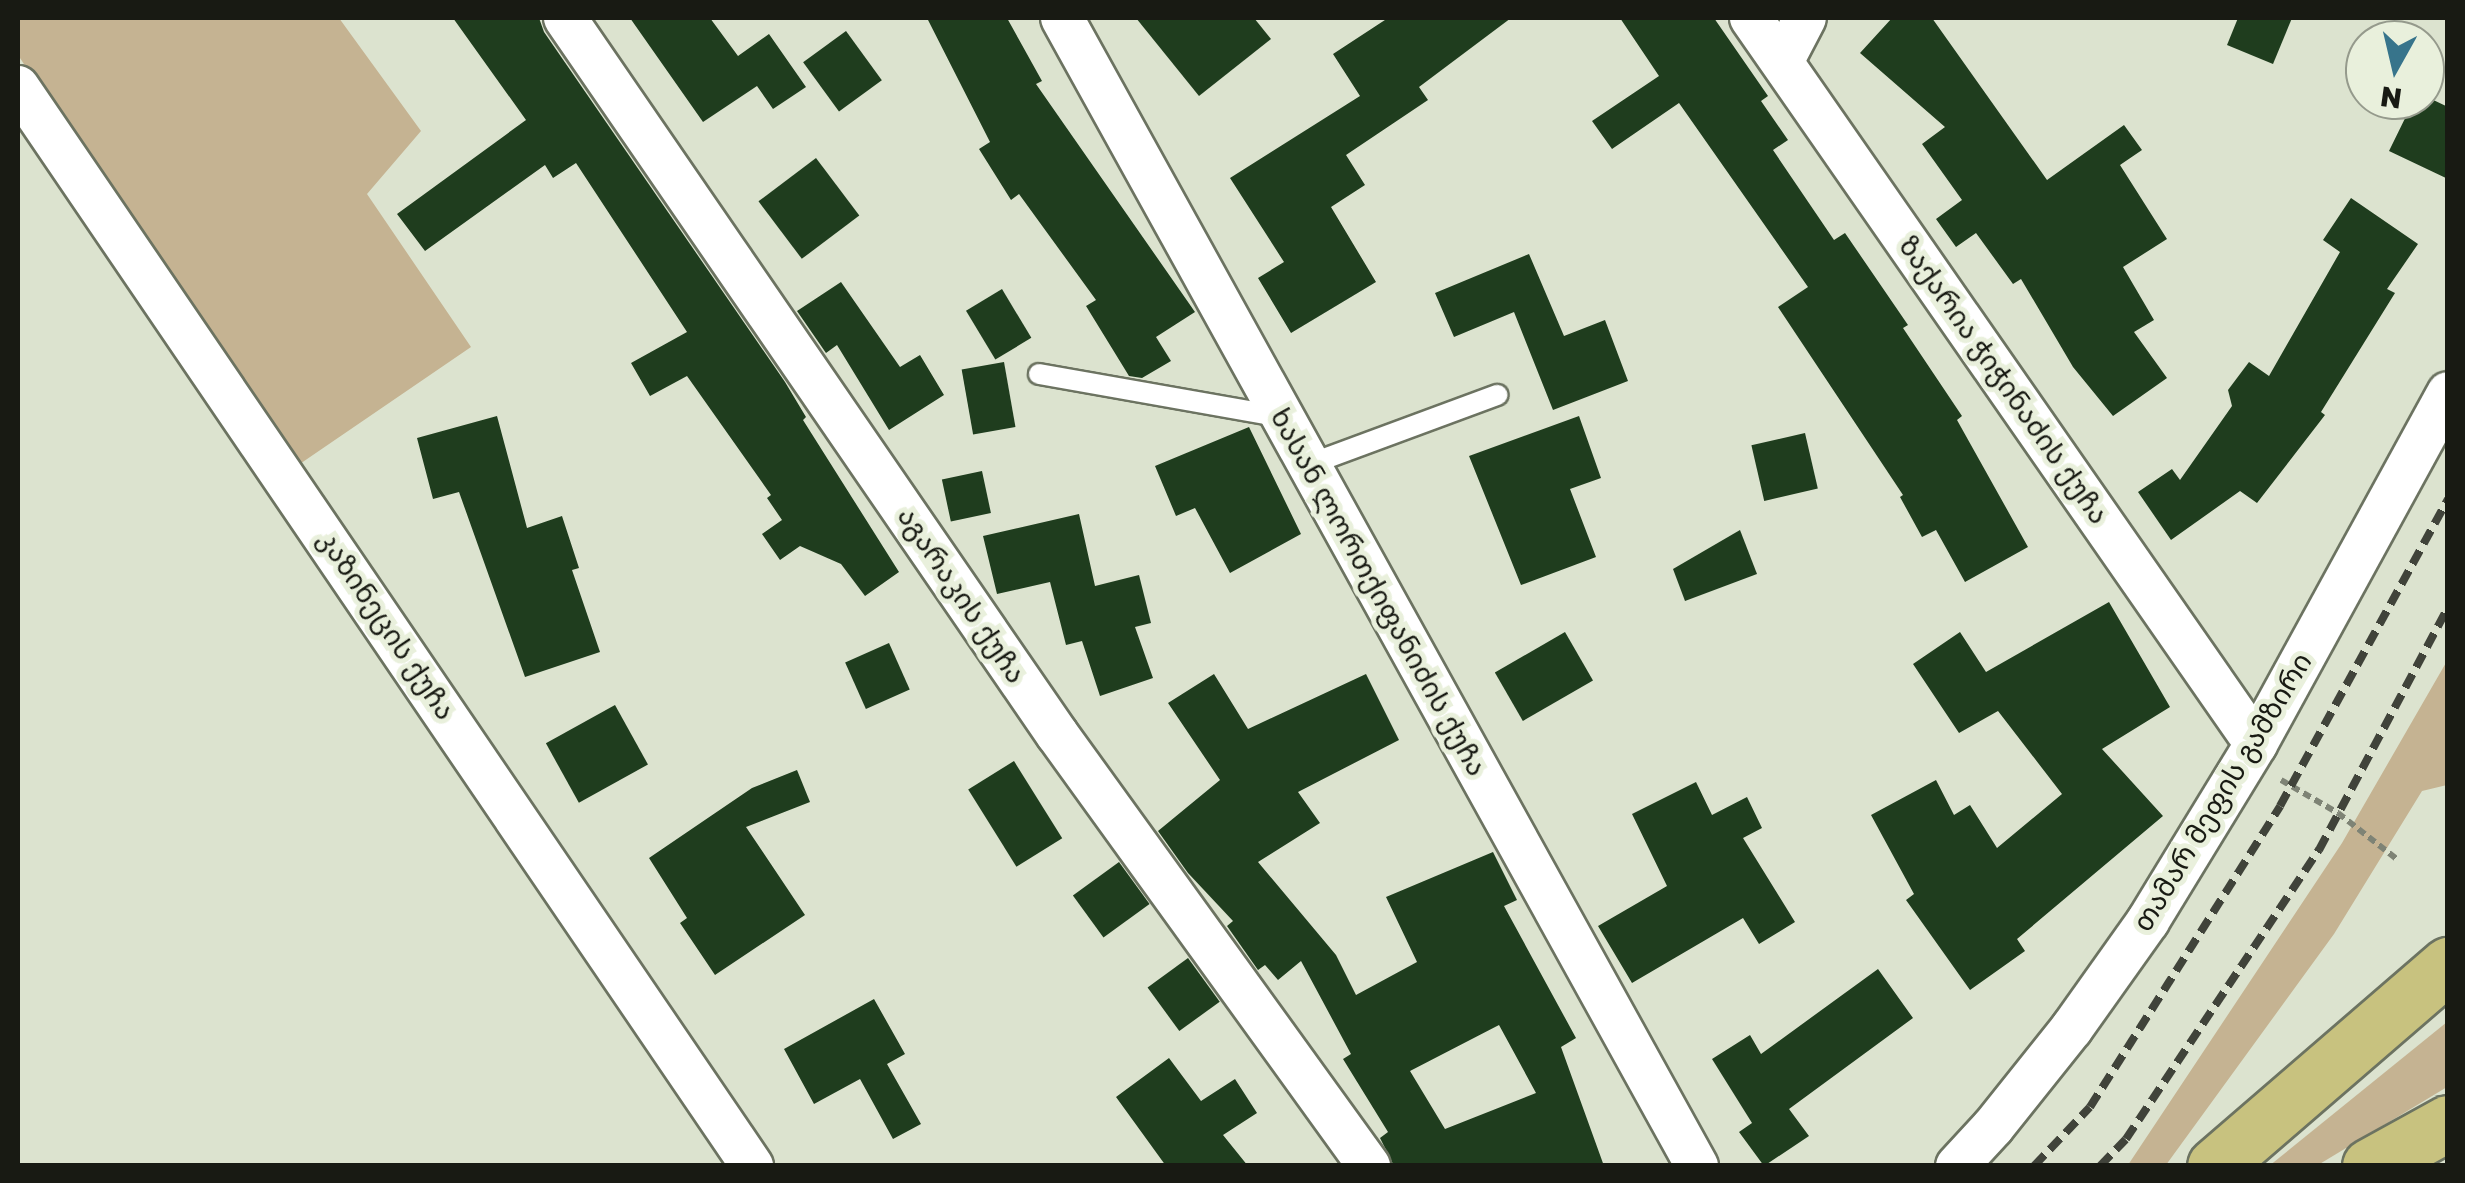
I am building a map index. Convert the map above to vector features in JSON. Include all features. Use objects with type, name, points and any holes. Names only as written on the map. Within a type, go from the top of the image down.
[{"type":"main road","points":[[2215,1166],[2448,965]]},
{"type":"main road","points":[[2370,1166],[2448,1122]]},
{"type":"street","name":"აგარაკის ქუჩა","points":[[565,18],[1057,734],[1369,1166]]},
{"type":"street","name":"ხასან ლორთქიფანიძის ქუჩა","points":[[1062,18],[1697,1166]]},
{"type":"street","name":"ზაქარია ჭიჭინაძის ქუჩა","points":[[1752,18],[2249,755]]},
{"type":"street","points":[[1783,60],[1805,18]]},
{"type":"street","name":"კაზინეცის ქუჩა","points":[[18,88],[752,1166]]},
{"type":"street","name":"თამარ მეფის გამზირი","points":[[1956,1166],[1994,1127],[2072,1028],[2148,921],[2249,755],[2448,392]]},
{"type":"lane","points":[[1039,374],[1284,418]]},
{"type":"lane","points":[[1308,465],[1497,395]]},
{"type":"path","points":[[2249,755],[2398,860]]},
{"type":"shaded area","points":[[18,18],[339,18],[421,131],[367,194],[471,347],[291,470],[18,55]]},
{"type":"shaded area","points":[[2447,661],[2447,785],[2422,791],[2334,934],[2166,1165],[2128,1165],[2342,843]]},
{"type":"shaded area","points":[[2447,1022],[2447,1087],[2318,1165],[2269,1166]]},
{"type":"building","points":[[453,18],[539,18],[544,32],[785,382],[806,417],[803,420],[899,572],[865,596],[841,564],[800,546],[780,560],[762,534],[782,520],[767,498],[771,495],[687,376],[650,396],[631,363],[687,332],[576,163],[553,178],[545,165],[425,251],[397,214],[526,120]]},
{"type":"building","points":[[630,18],[710,18],[738,56],[769,34],[806,87],[773,109],[757,86],[703,122]]},
{"type":"building","points":[[927,18],[1007,18],[1042,81],[1036,84],[1195,312],[1156,337],[1171,361],[1142,378],[1129,376],[1086,306],[1096,300],[1019,194],[1011,200],[979,149],[990,142]]},
{"type":"building","points":[[1136,18],[1254,18],[1271,39],[1199,96]]},
{"type":"building","points":[[1388,18],[1511,18],[1419,87],[1428,100],[1346,155],[1365,185],[1331,207],[1376,282],[1291,333],[1258,278],[1284,262],[1230,178],[1360,96],[1333,54]]},
{"type":"building","points":[[1620,18],[1714,18],[1768,96],[1761,101],[1788,140],[1773,150],[1834,240],[1845,233],[1908,325],[1903,328],[1962,416],[1957,420],[2028,547],[1965,582],[1936,530],[1922,537],[1900,497],[1903,495],[1778,307],[1808,287],[1679,103],[1612,149],[1592,121],[1659,76]]},
{"type":"building","points":[[1892,18],[1932,18],[2047,180],[2124,125],[2142,150],[2120,165],[2167,239],[2123,267],[2154,320],[2134,332],[2167,378],[2113,416],[2073,367],[2021,279],[2013,284],[1976,233],[1956,247],[1936,219],[1962,200],[1922,144],[1945,127],[1860,53]]},
{"type":"building","points":[[2238,18],[2292,18],[2273,64],[2227,45]]},
{"type":"building","points":[[846,31],[882,80],[839,112],[803,62]]},
{"type":"building","points":[[2445,106],[2448,107],[2448,179],[2389,151],[2404,120],[2445,120]]},
{"type":"building","points":[[816,158],[859,216],[802,259],[758,201]]},
{"type":"building","points":[[2351,198],[2418,244],[2387,289],[2395,293],[2321,412],[2325,415],[2257,503],[2240,491],[2171,540],[2138,492],[2172,469],[2180,480],[2232,406],[2228,390],[2249,362],[2269,376],[2340,252],[2323,240]]},
{"type":"building","points":[[1529,254],[1564,336],[1605,320],[1628,381],[1553,410],[1514,312],[1454,337],[1435,293]]},
{"type":"building","points":[[841,282],[900,367],[920,355],[944,395],[889,430],[837,345],[826,353],[797,311]]},
{"type":"building","points":[[1002,289],[1031,338],[995,359],[966,311]]},
{"type":"building","points":[[1004,362],[1015,427],[973,434],[962,369]]},
{"type":"building","points":[[497,416],[527,528],[562,516],[579,568],[572,570],[600,652],[525,677],[459,492],[433,499],[417,438]]},
{"type":"building","points":[[1579,416],[1601,478],[1570,489],[1596,557],[1521,585],[1469,456]]},
{"type":"building","points":[[1249,427],[1301,534],[1230,573],[1195,508],[1176,516],[1155,466]]},
{"type":"building","points":[[1805,433],[1818,489],[1764,501],[1751,445]]},
{"type":"building","points":[[982,471],[991,513],[951,522],[942,480]]},
{"type":"building","points":[[1079,514],[1095,586],[1139,575],[1151,623],[1135,627],[1153,678],[1100,696],[1082,641],[1066,645],[1050,582],[997,594],[983,536]]},
{"type":"building","points":[[1740,530],[1757,574],[1685,601],[1673,569]]},
{"type":"building","points":[[2109,602],[2170,707],[2102,749],[2163,816],[2017,939],[2025,951],[1970,990],[1906,900],[1914,894],[1871,815],[1936,780],[1954,815],[1970,805],[1997,848],[2062,794],[1998,711],[1959,733],[1913,664],[1960,632],[1986,672]]},
{"type":"building","points":[[1565,632],[1593,680],[1523,721],[1495,672]]},
{"type":"building","points":[[889,643],[910,690],[866,709],[845,663]]},
{"type":"building","points":[[1214,674],[1248,729],[1366,674],[1399,740],[1298,792],[1320,823],[1258,862],[1336,955],[1356,995],[1417,962],[1386,897],[1493,852],[1517,900],[1504,906],[1576,1038],[1561,1047],[1604,1166],[1394,1166],[1380,1138],[1388,1132],[1343,1059],[1351,1054],[1301,961],[1278,980],[1265,965],[1258,970],[1227,926],[1233,921],[1188,873],[1158,831],[1220,780],[1168,703]],"holes":[[[1499,1025],[1536,1093],[1445,1129],[1410,1071]]]},
{"type":"building","points":[[615,705],[648,764],[579,803],[546,743]]},
{"type":"building","points":[[1014,761],[1062,838],[1016,867],[968,790]]},
{"type":"building","points":[[797,770],[810,802],[746,827],[805,915],[715,975],[680,923],[687,918],[649,858],[752,788]]},
{"type":"building","points":[[1696,782],[1712,815],[1747,797],[1762,828],[1743,838],[1795,922],[1759,944],[1743,918],[1632,983],[1598,926],[1667,886],[1632,814]]},
{"type":"building","points":[[1119,862],[1150,904],[1103,938],[1073,896]]},
{"type":"building","points":[[1188,958],[1220,1002],[1179,1031],[1148,987]]},
{"type":"building","points":[[1878,969],[1913,1018],[1789,1109],[1809,1136],[1764,1166],[1739,1132],[1752,1123],[1712,1059],[1750,1035],[1761,1054]]},
{"type":"building","points":[[874,999],[905,1054],[887,1064],[921,1124],[893,1139],[860,1079],[814,1104],[784,1049]]},
{"type":"building","points":[[1169,1058],[1201,1101],[1235,1079],[1257,1113],[1223,1135],[1248,1166],[1166,1166],[1116,1097]]},
{"type":"railway","points":[[2034,1166],[2090,1107],[2280,806],[2448,499]]},
{"type":"railway","points":[[2100,1166],[2126,1139],[2319,850],[2448,607]]}]
